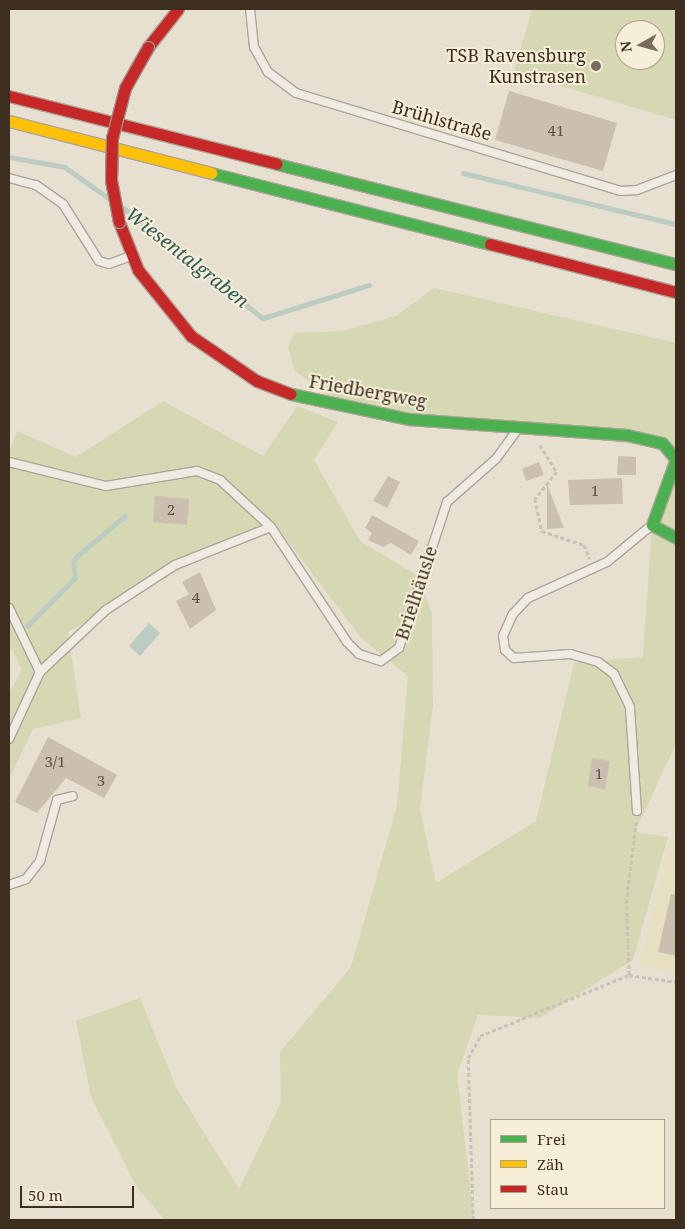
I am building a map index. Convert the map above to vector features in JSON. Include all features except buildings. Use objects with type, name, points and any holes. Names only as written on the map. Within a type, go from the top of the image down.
[{"type":"main road","name":"Friedbergweg","points":[[178,9],[148,47],[125,88],[112,138],[111,180],[119,222],[131,256],[158,299],[191,336],[257,381],[346,409],[523,428],[627,435],[662,443],[676,459],[652,525]]},
{"type":"main road","points":[[9,96],[676,264]]},
{"type":"main road","points":[[9,121],[676,292]]},
{"type":"main road","points":[[652,525],[676,538]]},
{"type":"lane","name":"Brühlstraße","points":[[250,9],[254,47],[268,72],[296,93],[620,191],[637,190],[676,175]]},
{"type":"lane","points":[[9,178],[36,185],[64,204],[99,261],[109,264],[131,256]]},
{"type":"lane","name":"Brielhäusle","points":[[271,527],[346,642],[370,660],[390,659],[404,634],[447,502],[496,459],[523,428]]},
{"type":"lane","points":[[9,462],[106,486],[197,471],[220,480],[271,527],[175,565],[106,610],[40,672],[9,739]]},
{"type":"lane","name":"Friedbergweg","points":[[637,811],[630,708],[614,674],[598,662],[570,654],[519,660],[509,655],[504,642],[508,621],[522,603],[626,550],[652,525]]},
{"type":"lane","points":[[9,608],[40,672]]},
{"type":"lane","points":[[9,885],[26,879],[40,862],[57,800],[74,796]]},
{"type":"path","points":[[523,428],[557,472],[535,499],[542,531],[584,545],[593,568]]},
{"type":"path","points":[[629,975],[626,903],[637,811]]},
{"type":"path","points":[[474,1220],[468,1058],[480,1036],[629,975],[676,982]]},
{"type":"shaded area","points":[[149,623],[160,633],[140,656],[129,646]]},
{"type":"shaded area","points":[[671,837],[676,838],[676,974],[639,964]]},
{"type":"green space","name":"TSB Ravensburg Kunstrasen","points":[[532,9],[676,9],[676,120],[514,72]]},
{"type":"green space","points":[[434,288],[676,343],[676,744],[635,832],[668,837],[633,960],[540,1018],[478,1015],[457,1074],[474,1220],[165,1220],[136,1186],[91,1097],[76,1021],[140,998],[177,1089],[239,1189],[281,1102],[280,1052],[351,967],[397,806],[408,676],[361,638],[272,520],[68,632],[81,718],[33,729],[9,779],[9,693],[22,670],[9,644],[9,453],[17,431],[76,457],[163,401],[263,456],[297,406],[338,422],[314,460],[360,541],[417,575],[432,613],[433,705],[420,809],[436,883],[536,821],[574,663],[643,657],[652,525],[671,449],[346,409],[295,371],[288,347],[294,333],[342,331],[396,316]]},
{"type":"waterway","name":"Wiesentalgraben","points":[[9,157],[65,167],[107,197]]},
{"type":"waterway","name":"Wiesentalgraben","points":[[463,173],[676,224]]},
{"type":"waterway","name":"Wiesentalgraben","points":[[124,208],[263,318],[369,285]]},
{"type":"waterway","points":[[27,626],[75,578],[73,562],[78,555],[125,516]]},
{"type":"traffic: fast","points":[[277,164],[676,264]]},
{"type":"traffic: fast","points":[[211,173],[490,244]]},
{"type":"traffic: fast","points":[[291,394],[409,419],[627,435],[662,443],[676,459],[652,525],[676,538]]},
{"type":"traffic: slow","points":[[9,121],[211,173]]},
{"type":"traffic: jam","points":[[148,47],[178,9]]},
{"type":"traffic: jam","points":[[119,222],[111,180],[112,138],[125,88],[148,47]]},
{"type":"traffic: jam","points":[[9,96],[277,164]]},
{"type":"traffic: jam","points":[[119,222],[138,270],[191,336],[257,381],[291,394]]},
{"type":"traffic: jam","points":[[490,244],[676,292]]},
{"type":"place","name":"TSB Ravensburg Kunstrasen","points":[[596,66]]}]
